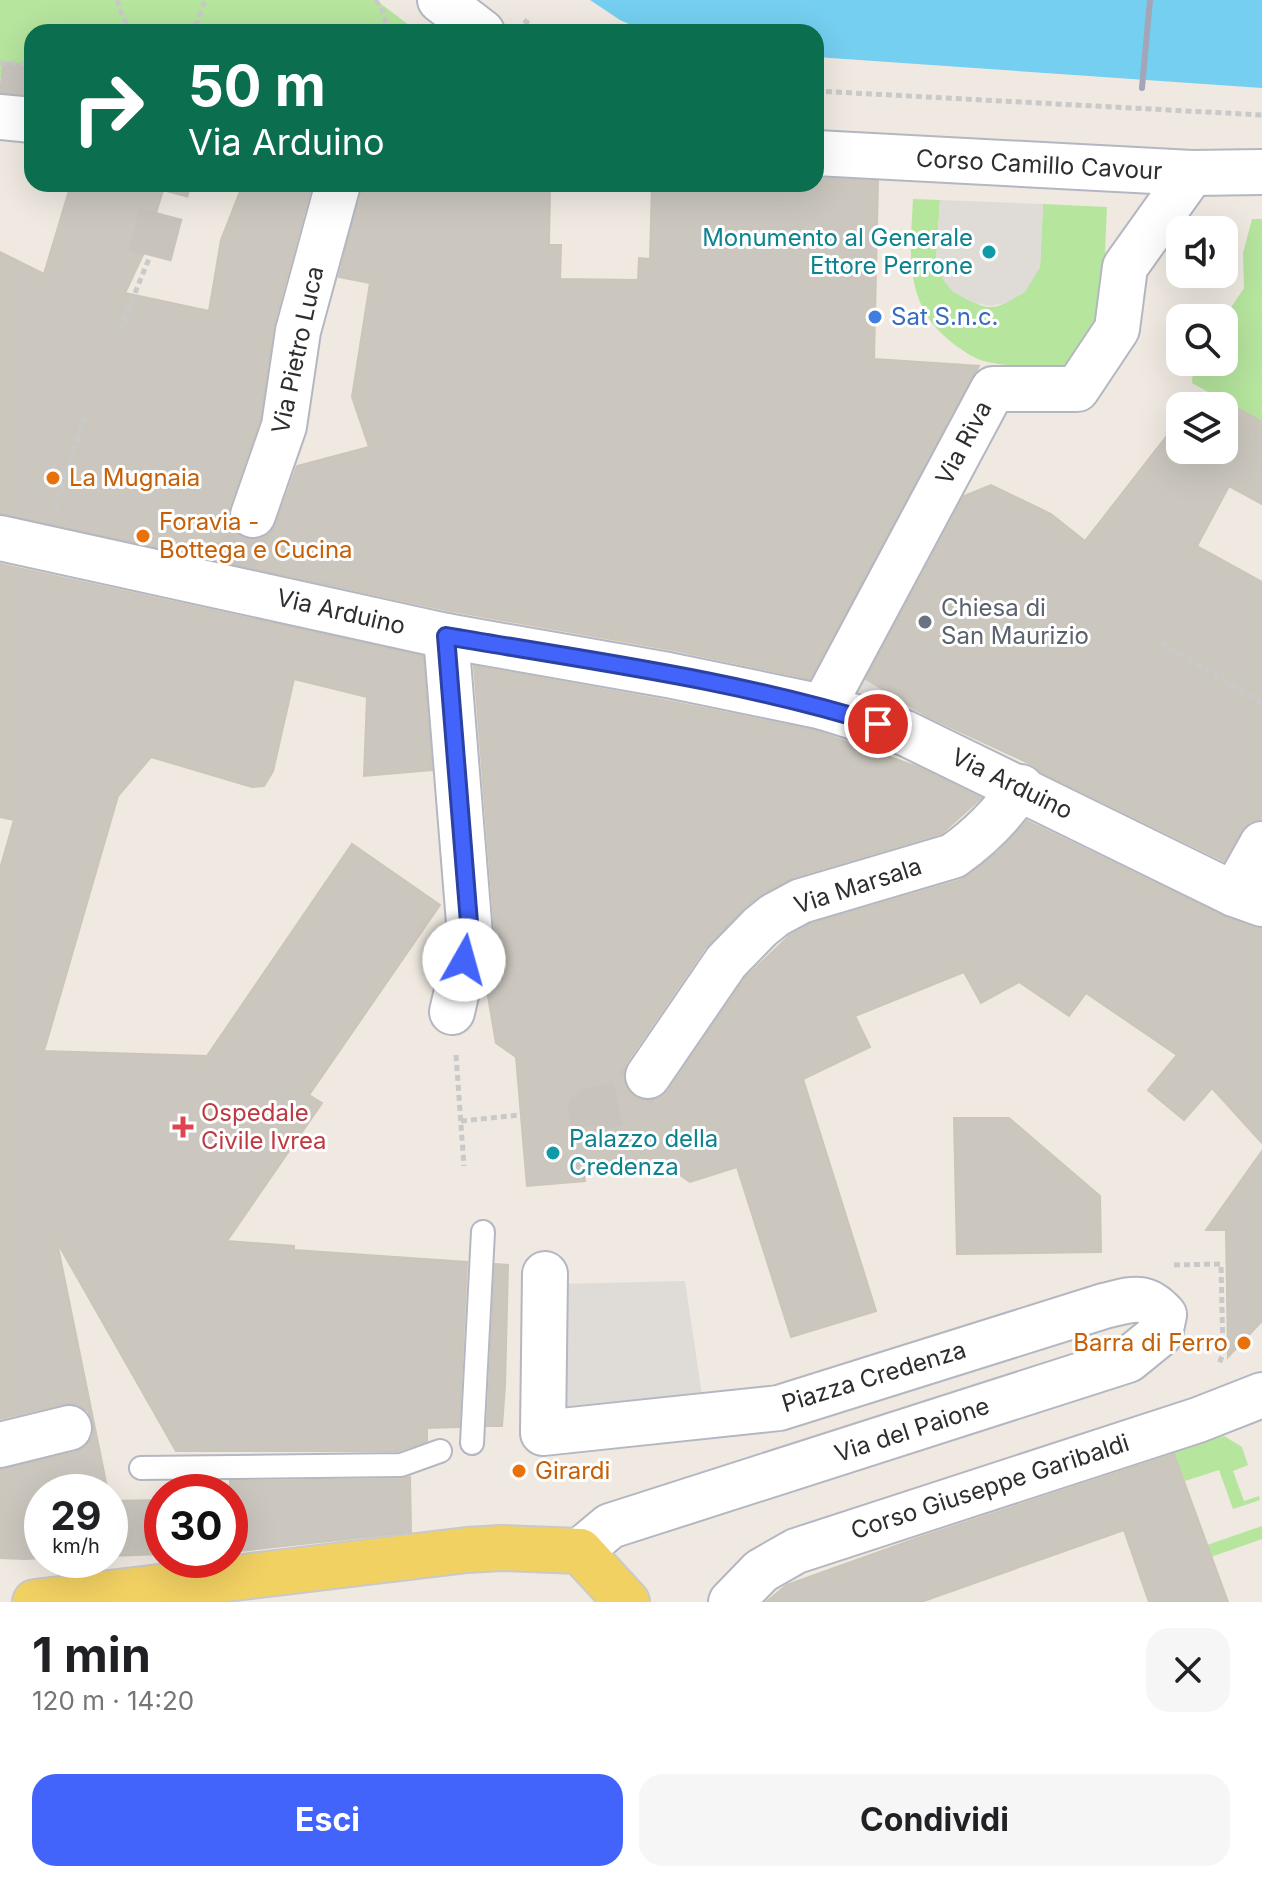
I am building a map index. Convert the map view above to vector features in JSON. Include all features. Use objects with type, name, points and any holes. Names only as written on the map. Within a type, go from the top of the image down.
[{"type":"main road","points":[[35,1602],[501,1548],[580,1551],[627,1602]]},
{"type":"street","points":[[440,0],[472,24]]},
{"type":"street","points":[[0,117],[24,119]]},
{"type":"street","name":"Corso Camillo Cavour","points":[[824,153],[1192,173],[1262,172]]},
{"type":"street","name":"Via Riva","points":[[823,707],[993,389],[1077,389],[1117,329],[1125,267],[1192,173]]},
{"type":"street","name":"Via Pietro Luca","points":[[253,515],[284,426],[298,331],[336,192]]},
{"type":"street","name":"Via Arduino","points":[[0,538],[229,577],[446,636],[668,675],[823,707],[905,733],[1248,899]]},
{"type":"street","points":[[446,636],[470,935],[452,1012]]},
{"type":"street","name":"Via Marsala","points":[[648,1076],[726,962],[775,915],[801,901],[953,856],[974,842],[1006,809],[1021,787]]},
{"type":"street","points":[[1248,899],[1262,844]]},
{"type":"street","name":"Piazza Credenza","points":[[545,1274],[543,1433],[779,1408],[1104,1306]]},
{"type":"street","name":"Via del Paione","points":[[580,1551],[610,1526],[1128,1360],[1160,1334],[1164,1315],[1156,1306],[1141,1298],[1104,1306]]},
{"type":"street","name":"Corso Giuseppe Garibaldi","points":[[731,1602],[761,1571],[796,1551],[1198,1420],[1262,1395]]},
{"type":"street","points":[[0,1445],[69,1428]]},
{"type":"lane","points":[[472,1443],[483,1232]]},
{"type":"lane","points":[[141,1468],[401,1465],[440,1451]]},
{"type":"path","points":[[117,0],[128,24]]},
{"type":"path","points":[[194,24],[201,16],[205,0]]},
{"type":"path","points":[[375,0],[381,7],[386,24]]},
{"type":"path","points":[[0,63],[24,64]]},
{"type":"path","points":[[824,91],[1262,115]]},
{"type":"path","points":[[120,330],[150,256]]},
{"type":"path","points":[[52,519],[84,418]]},
{"type":"path","points":[[1162,643],[1262,703]]},
{"type":"path","points":[[452,1012],[464,1166]]},
{"type":"path","points":[[461,1121],[520,1115]]},
{"type":"green space","points":[[0,0],[376,0],[408,24],[24,24],[24,80],[0,78]]},
{"type":"green space","points":[[913,199],[940,200],[936,262],[966,296],[984,306],[994,307],[1015,296],[1040,267],[1043,204],[1107,207],[1102,324],[1074,367],[984,361],[955,345],[938,330],[926,314],[913,279]]},
{"type":"green space","points":[[1252,219],[1262,219],[1262,422],[1238,409],[1238,392],[1208,392],[1192,383],[1193,376],[1238,376],[1238,304],[1233,304],[1244,288],[1243,253]]},
{"type":"green space","points":[[1224,1436],[1242,1447],[1248,1465],[1233,1471],[1244,1501],[1259,1496],[1260,1500],[1233,1509],[1219,1470],[1185,1481],[1173,1452]]},
{"type":"green space","points":[[1262,1526],[1262,1539],[1211,1557],[1207,1545]]},
{"type":"shaded area","points":[[940,200],[1043,204],[1040,267],[1025,292],[1006,303],[990,306],[972,302],[953,292],[944,281],[936,262]]},
{"type":"shaded area","points":[[852,671],[921,710],[915,720],[840,692]]},
{"type":"shaded area","points":[[685,1281],[703,1402],[552,1423],[555,1284]]},
{"type":"water","points":[[590,0],[1262,0],[1262,88],[824,58],[824,24],[629,24]]},
{"type":"building","points":[[824,178],[878,181],[874,359],[979,366],[810,679],[673,650],[451,611],[0,514],[0,252],[44,274],[69,192],[163,192],[143,255],[125,293],[209,311],[221,240],[240,192],[310,192],[274,324],[260,420],[229,508],[229,520],[234,531],[244,538],[257,540],[269,534],[276,524],[297,466],[369,447],[352,397],[370,283],[339,277],[360,192],[550,192],[549,245],[561,245],[560,279],[638,280],[639,258],[650,259],[652,192],[824,192]]},
{"type":"building","points":[[1238,409],[1262,422],[1262,504],[1229,486],[1197,546],[1262,582],[1262,819],[1250,822],[1241,831],[1224,861],[1039,771],[1035,766],[927,716],[866,679],[964,496],[991,485],[1051,514],[1085,541],[1166,437],[1166,464],[1238,464]]},
{"type":"building","points":[[0,564],[423,656],[432,770],[364,776],[367,697],[294,679],[273,771],[264,786],[252,787],[151,757],[118,796],[44,1051],[207,1056],[352,844],[440,905],[309,1095],[322,1103],[227,1241],[294,1246],[294,1250],[467,1262],[459,1427],[427,1428],[427,1441],[398,1451],[176,1451],[57,1242],[104,1474],[24,1474],[24,1559],[0,1558],[0,1469],[76,1452],[86,1446],[93,1436],[93,1423],[88,1411],[75,1404],[0,1419],[0,869],[14,820],[0,817]]},
{"type":"building","points":[[474,666],[817,731],[918,767],[981,798],[942,833],[794,877],[763,893],[744,908],[705,948],[627,1062],[623,1073],[625,1086],[635,1097],[647,1101],[659,1098],[668,1091],[745,978],[789,936],[811,924],[961,880],[998,852],[1027,821],[1223,916],[1262,928],[1262,1143],[1212,1088],[1184,1120],[1148,1090],[1177,1055],[1086,993],[1069,1016],[1019,982],[981,1003],[964,972],[855,1016],[870,1047],[803,1079],[876,1311],[791,1337],[737,1167],[690,1182],[659,1160],[584,1173],[585,1181],[527,1186],[516,1057],[496,1043],[485,979],[495,933]]},
{"type":"building","points":[[954,1118],[1009,1118],[1100,1196],[1101,1252],[957,1254]]},
{"type":"building","points":[[1262,1151],[1262,1321],[1228,1357],[1226,1230],[1206,1230]]},
{"type":"building","points":[[495,1264],[508,1265],[505,1386],[502,1426],[487,1426]]},
{"type":"building","points":[[1174,1454],[1228,1602],[1149,1602],[1124,1530],[921,1602],[766,1602],[787,1585],[915,1539]]},
{"type":"building","points":[[410,1477],[411,1532],[248,1550],[248,1481]]},
{"type":"building","points":[[144,1500],[144,1555],[128,1555],[128,1501]]},
{"type":"tunnel","points":[[0,83],[24,86]]},
{"type":"tunnel","points":[[150,256],[167,192]]},
{"type":"tunnel","points":[[233,568],[253,515]]},
{"type":"tunnel","points":[[593,1125],[590,1110],[619,1104],[648,1076]]},
{"type":"railway","points":[[1142,88],[1150,0]]},
{"type":"place","name":"Monumento al Generale Ettore Perrone","points":[[989,252]]},
{"type":"place","name":"Sat S.n.c.","points":[[875,317]]},
{"type":"place","name":"La Mugnaia","points":[[53,478]]},
{"type":"place","name":"Foravia - Bottega e Cucina","points":[[143,536]]},
{"type":"place","name":"Chiesa di San Maurizio","points":[[925,622]]},
{"type":"place","name":"Ospedale Civile Ivrea","points":[[183,1127]]},
{"type":"place","name":"Palazzo della Credenza","points":[[553,1153]]},
{"type":"place","name":"Barra di Ferro","points":[[1244,1343]]},
{"type":"place","name":"Girardi","points":[[519,1471]]},
{"type":"route","points":[[464,960],[470,935],[446,636],[668,675],[823,707],[878,724]]}]
